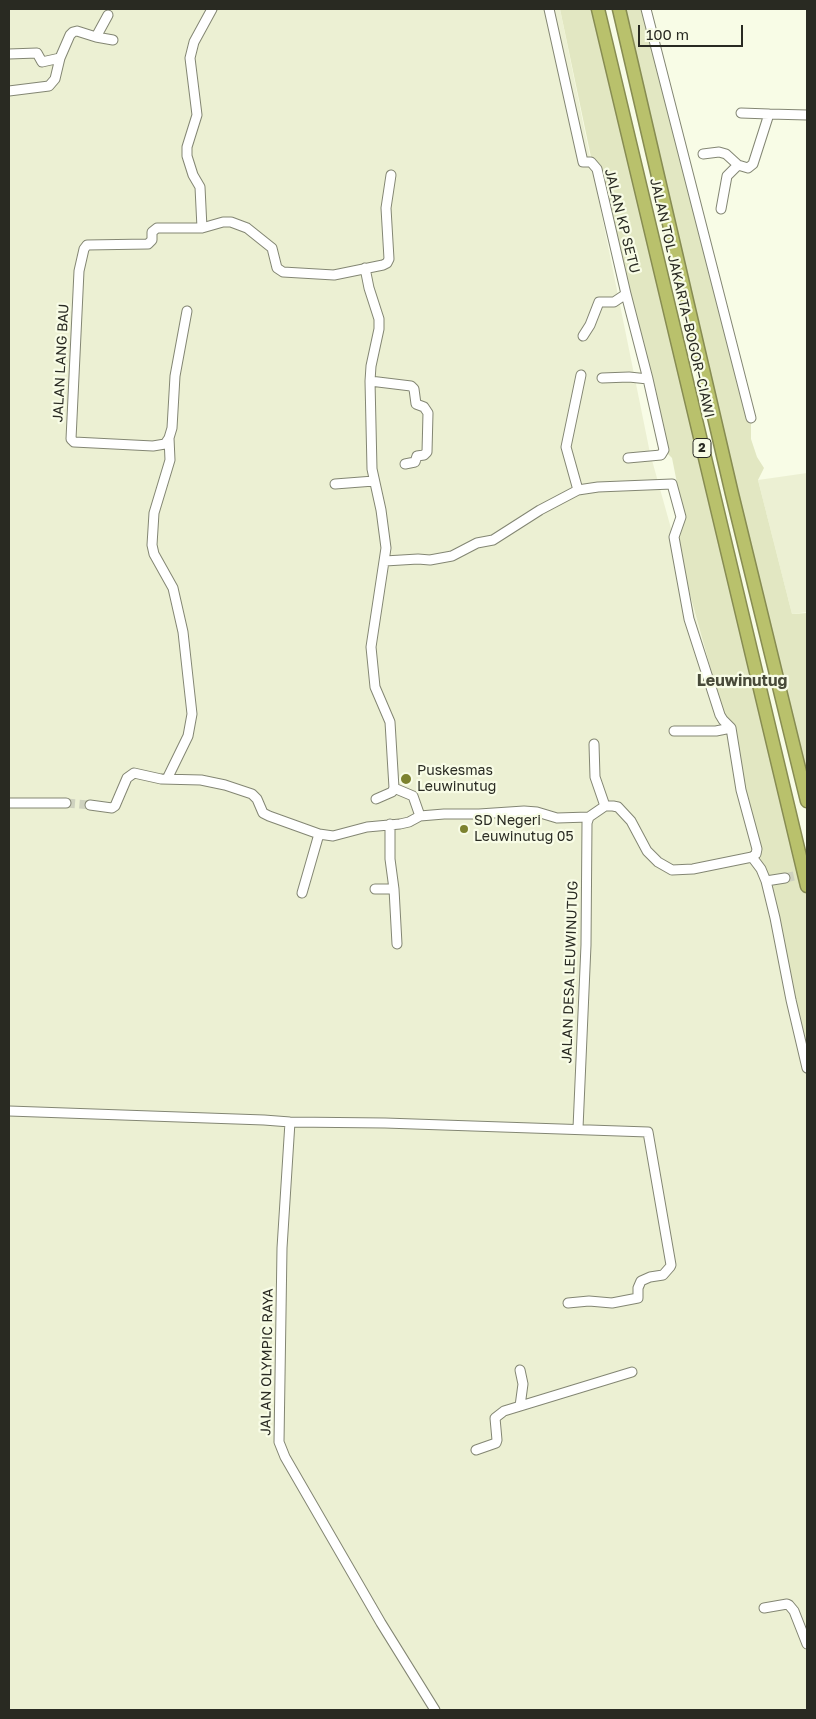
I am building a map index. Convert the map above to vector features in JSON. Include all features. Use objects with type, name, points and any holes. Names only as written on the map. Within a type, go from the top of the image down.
[{"type":"highway","name":"JALAN TOL JAKARTA–BOGOR–CIAWI","points":[[598,9],[807,886]]},
{"type":"highway","name":"JALAN TOL JAKARTA–BOGOR–CIAWI","points":[[619,9],[732,494],[807,800]]},
{"type":"street","points":[[212,9],[190,52],[197,115],[187,147],[187,156],[193,175],[200,187],[202,228],[223,222],[240,224],[272,248],[277,268],[283,272],[334,275],[382,265],[387,263],[389,259],[386,208],[391,175]]},
{"type":"street","name":"JALAN KP SETU","points":[[549,9],[583,162],[591,162],[598,169],[626,294],[614,302],[600,302],[583,336]]},
{"type":"street","points":[[646,9],[752,418]]},
{"type":"street","points":[[96,37],[108,16]]},
{"type":"street","points":[[9,90],[49,86],[54,79],[67,40],[73,32],[82,31],[96,37],[113,40]]},
{"type":"street","points":[[9,54],[37,53],[42,62],[60,58]]},
{"type":"street","points":[[742,113],[807,114]]},
{"type":"street","points":[[704,154],[719,152],[726,154],[738,165],[748,168],[753,164],[768,114]]},
{"type":"street","points":[[721,208],[727,176],[738,165]]},
{"type":"street","name":"JALAN LANG BAU","points":[[169,438],[165,444],[153,446],[80,443],[74,442],[72,439],[79,271],[86,245],[148,244],[152,240],[152,232],[157,228],[202,228]]},
{"type":"street","points":[[365,268],[379,324],[370,381],[372,469],[385,533],[385,561],[372,647],[375,687],[390,722],[393,790]]},
{"type":"street","points":[[626,294],[664,450],[661,455],[628,458]]},
{"type":"street","points":[[167,779],[188,736],[192,714],[183,632],[173,588],[154,554],[152,545],[154,513],[170,460],[169,438],[172,428],[175,376],[187,311]]},
{"type":"street","points":[[578,490],[566,447],[581,375]]},
{"type":"street","points":[[602,378],[629,377],[648,379]]},
{"type":"street","points":[[370,381],[411,386],[414,389],[416,404],[428,413],[427,452],[424,455],[418,456],[415,462],[405,464]]},
{"type":"street","points":[[335,484],[374,481]]},
{"type":"street","points":[[90,805],[112,808],[116,806],[127,778],[134,773],[167,779],[212,782],[246,792],[252,794],[257,799],[263,813],[319,834],[333,836],[367,827],[408,822],[420,816],[524,811],[537,812],[557,818],[589,817],[605,806],[613,806],[623,811],[636,829],[647,851],[658,862],[672,870],[693,870],[752,857],[756,854],[757,849],[741,790],[731,728],[720,715],[689,619],[674,537],[681,517],[672,484],[598,486],[578,490],[540,510],[502,536],[477,543],[452,556],[430,560],[385,561]]},
{"type":"street","points":[[674,731],[716,731],[731,728]]},
{"type":"street","points":[[594,744],[595,777],[605,806]]},
{"type":"street","points":[[376,799],[393,790],[413,796],[420,816]]},
{"type":"street","points":[[9,803],[66,803]]},
{"type":"street","name":"JALAN DESA LEUWINUTUG","points":[[578,1128],[586,945],[587,823],[589,817]]},
{"type":"street","points":[[390,824],[390,859],[394,889],[397,944]]},
{"type":"street","points":[[302,893],[319,834]]},
{"type":"street","points":[[752,857],[766,881],[807,1068]]},
{"type":"street","points":[[766,881],[785,878]]},
{"type":"street","points":[[375,889],[394,889]]},
{"type":"street","points":[[9,1112],[290,1122],[578,1128],[648,1132],[672,1265],[664,1275],[650,1277],[641,1281],[638,1288],[638,1298],[612,1303],[588,1301],[568,1303]]},
{"type":"street","name":"JALAN OLYMPIC RAYA","points":[[290,1122],[282,1248],[279,1442],[381,1623],[435,1710]]},
{"type":"street","points":[[520,1370],[523,1386],[520,1406]]},
{"type":"street","points":[[476,1450],[496,1443],[494,1421],[496,1416],[504,1410],[632,1372]]},
{"type":"street","points":[[764,1608],[787,1604],[790,1606],[794,1611],[807,1644]]},
{"type":"shaded area","points":[[9,9],[560,9],[650,453],[762,855],[807,1075],[807,1710],[9,1710]]},
{"type":"shaded area","points":[[560,9],[598,9],[807,886],[807,1077],[775,918],[741,778],[674,537],[681,522],[672,484],[677,483],[672,458],[664,450],[592,162]]},
{"type":"shaded area","points":[[619,9],[647,9],[751,418],[751,439],[757,457],[764,468],[758,480],[792,614],[807,613],[807,801]]},
{"type":"shaded area","points":[[807,473],[807,612],[792,614],[758,480]]},
{"type":"tunnel","points":[[66,803],[90,805]]},
{"type":"tunnel","points":[[785,878],[807,873]]},
{"type":"place","name":"Puskesmas Leuwinutug","points":[[406,779]]},
{"type":"place","name":"SD Negeri Leuwinutug 05","points":[[464,829]]},
{"type":"district","name":"Leuwinutug","points":[[742,681]]}]
